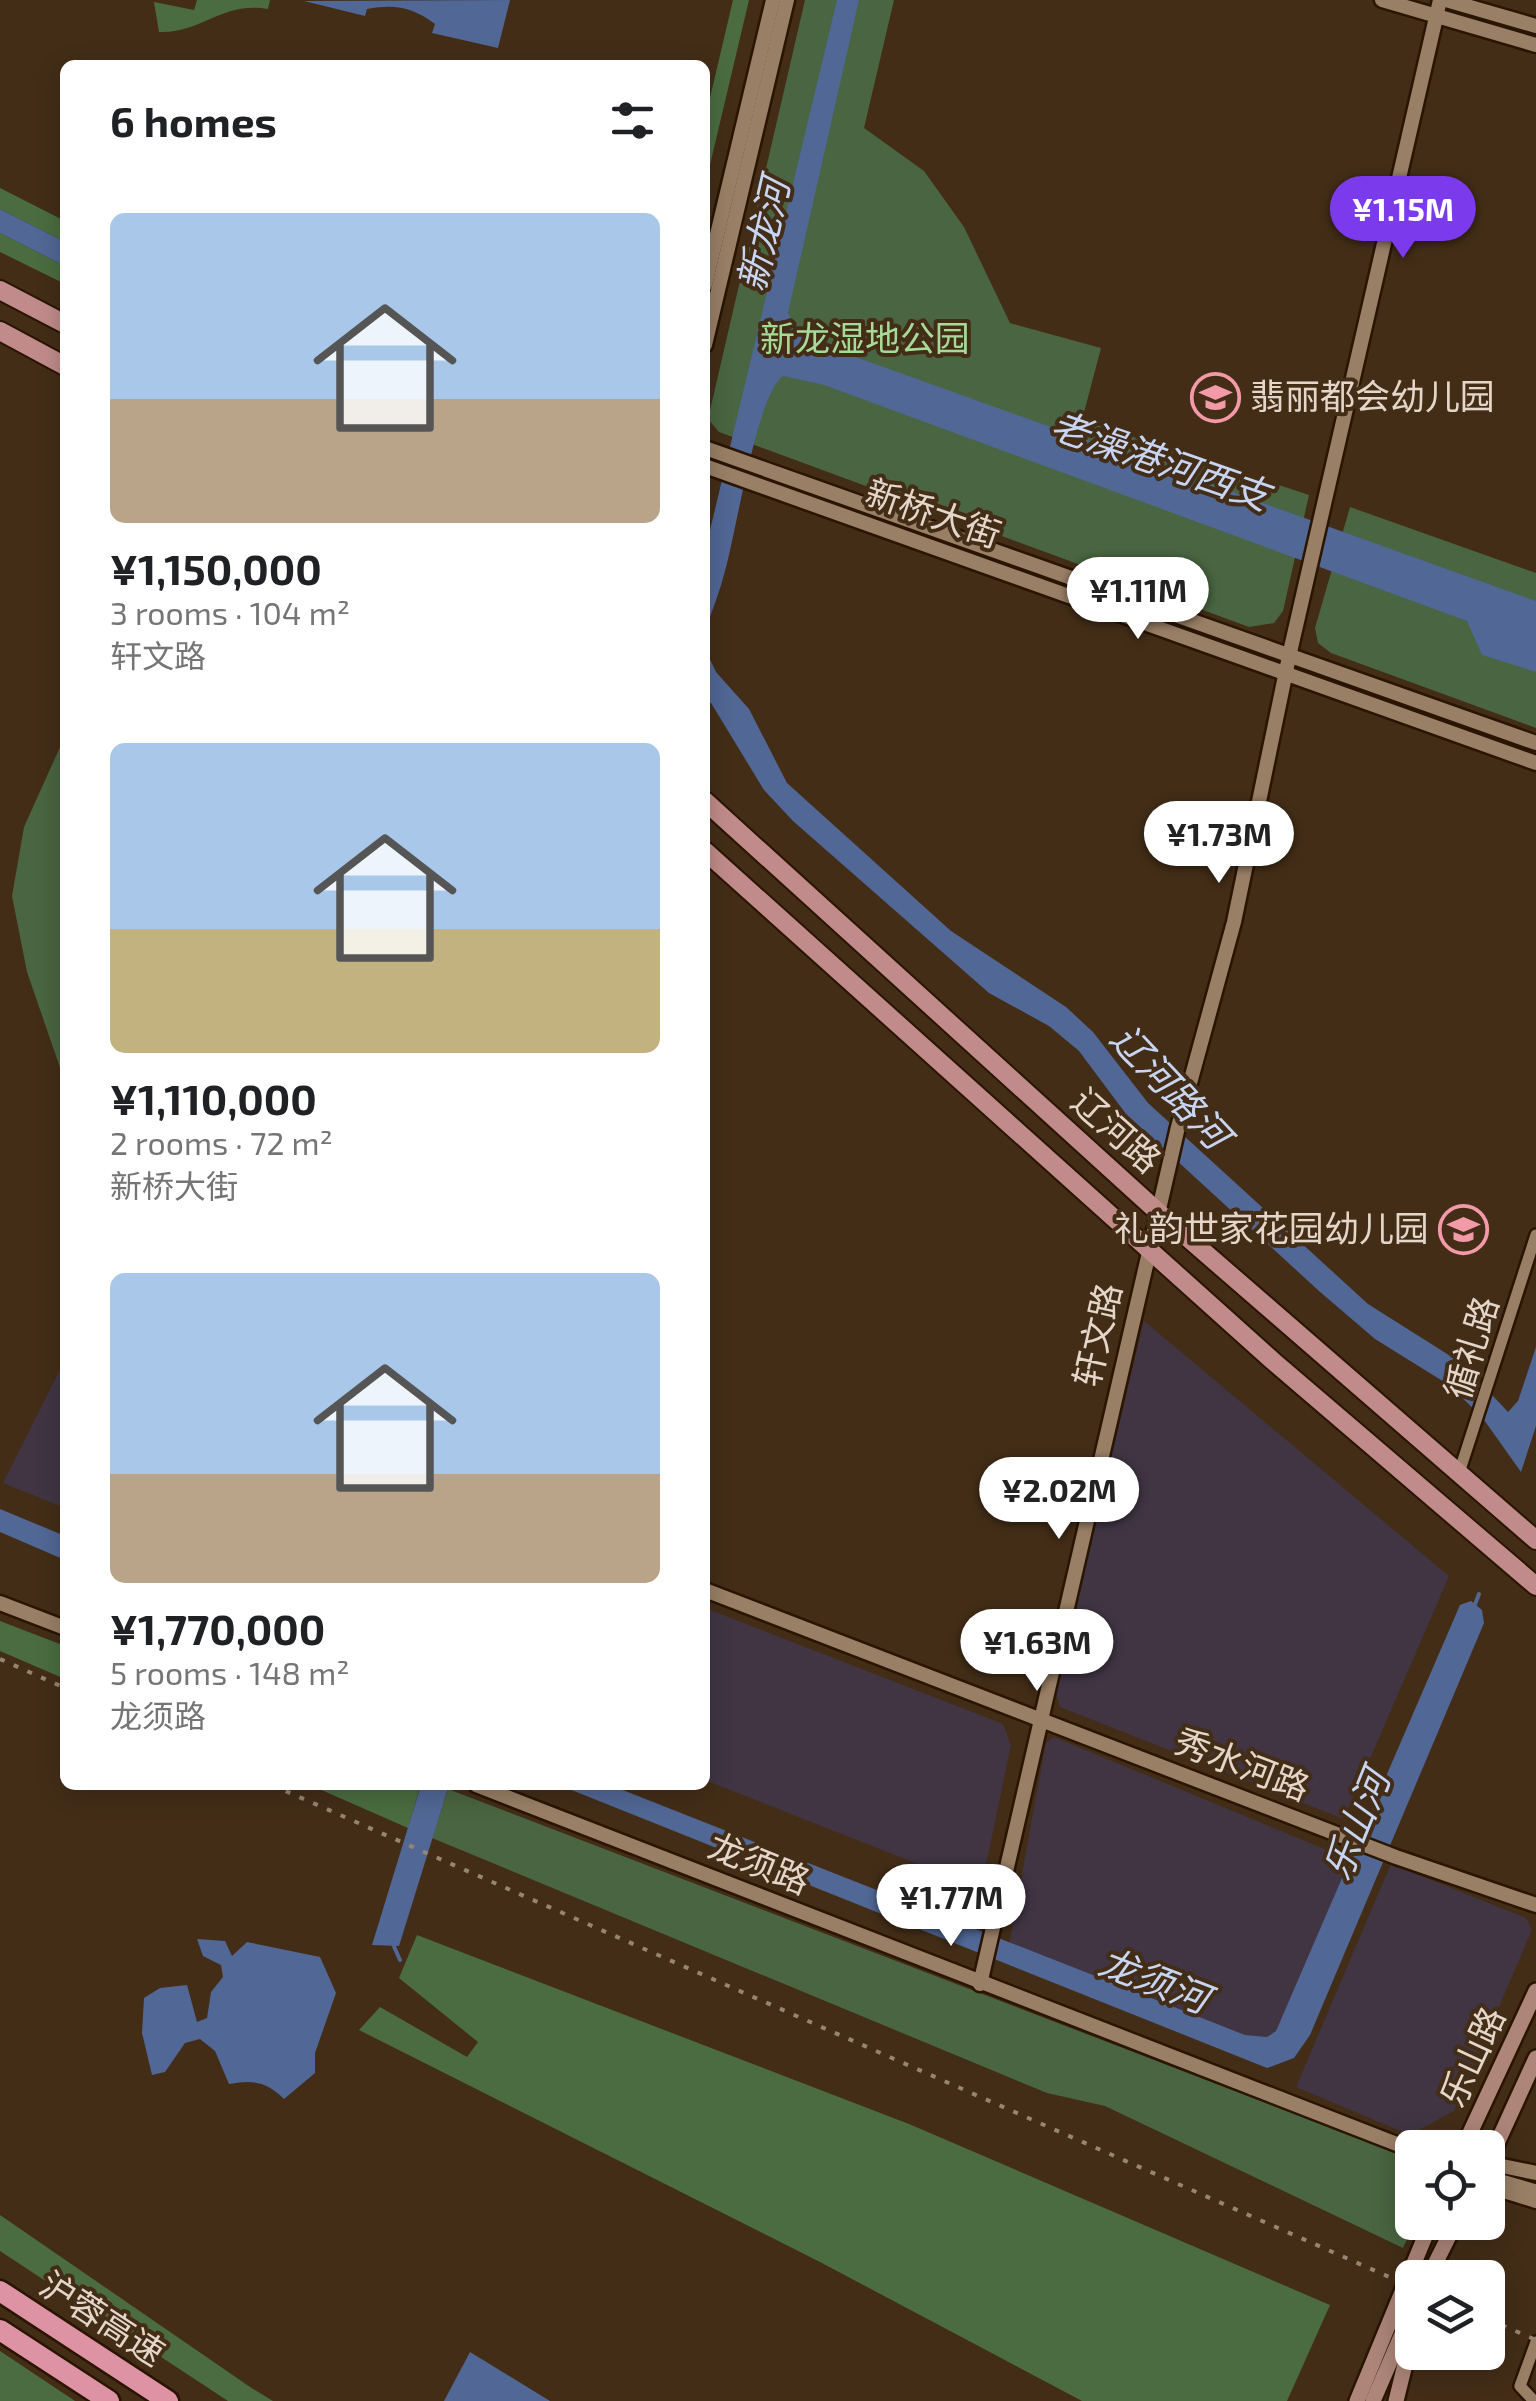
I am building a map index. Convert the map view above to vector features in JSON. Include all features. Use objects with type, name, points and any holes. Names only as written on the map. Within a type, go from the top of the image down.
[{"type":"highway","name":"沪蓉高速","points":[[0,2291],[168,2401]]},
{"type":"highway","name":"沪蓉高速","points":[[0,2330],[108,2401]]},
{"type":"main road","points":[[0,290],[60,321]]},
{"type":"main road","points":[[0,331],[60,363]]},
{"type":"main road","name":"辽河路","points":[[710,806],[1158,1212],[1536,1540]]},
{"type":"main road","name":"辽河路","points":[[710,855],[1149,1250],[1442,1509],[1536,1586]]},
{"type":"main road","name":"乐山路","points":[[1471,2130],[1536,1991]]},
{"type":"main road","name":"乐山路","points":[[1503,2130],[1536,2058]]},
{"type":"main road","points":[[1357,2401],[1424,2240]]},
{"type":"main road","points":[[1372,2401],[1395,2349]]},
{"type":"main road","points":[[1396,2401],[1404,2370]]},
{"type":"street","points":[[710,264],[773,0]]},
{"type":"street","points":[[710,324],[787,0]]},
{"type":"street","points":[[1382,0],[1441,5],[1536,26]]},
{"type":"street","points":[[1441,5],[1536,45]]},
{"type":"street","points":[[1286,671],[1441,5]]},
{"type":"street","name":"新桥大街","points":[[711,459],[757,468],[1290,652],[1536,743]]},
{"type":"street","name":"新桥大街","points":[[711,459],[753,484],[1536,763]]},
{"type":"street","name":"轩文路","points":[[980,1984],[1168,1168],[1234,922],[1286,671]]},
{"type":"street","name":"循礼路","points":[[1458,1476],[1536,1235]]},
{"type":"street","name":"秀水河路","points":[[710,1592],[1396,1857],[1536,1905]]},
{"type":"street","points":[[0,1603],[60,1626]]},
{"type":"street","name":"龙须路","points":[[489,1790],[1395,2143]]},
{"type":"street","points":[[1505,2167],[1536,2173]]},
{"type":"street","points":[[1505,2181],[1536,2190]]},
{"type":"street","points":[[1505,2191],[1536,2201]]},
{"type":"street","points":[[1534,2401],[1520,2386],[1536,2342]]},
{"type":"shaded area","points":[[1144,1321],[1449,1576],[1344,1819],[1060,1707],[1055,1690]]},
{"type":"shaded area","points":[[60,1370],[60,1506],[3,1483]]},
{"type":"shaded area","points":[[710,1610],[1003,1724],[1011,1745],[981,1889],[710,1782]]},
{"type":"shaded area","points":[[1054,1737],[1351,1860],[1276,2031],[1267,2037],[1245,2035],[1009,1944],[1046,1743]]},
{"type":"shaded area","points":[[1391,1864],[1526,1918],[1532,1930],[1454,2111],[1419,2130],[1398,2130],[1296,2087]]},
{"type":"green space","points":[[197,0],[270,0],[268,9],[237,10],[187,28],[159,32],[154,2],[194,10]]},
{"type":"green space","points":[[733,0],[749,0],[710,165],[710,98]]},
{"type":"green space","name":"新龙湿地公园","points":[[805,0],[894,0],[864,128],[924,171],[964,227],[1010,323],[1101,348],[1082,420],[1309,495],[1283,611],[1274,623],[1249,627],[719,432],[710,421]]},
{"type":"green space","points":[[0,188],[60,218],[60,239],[0,209]]},
{"type":"green space","points":[[0,233],[60,263],[60,282],[0,252]]},
{"type":"green space","points":[[1350,507],[1536,573],[1536,728],[1331,653],[1318,643],[1315,628]]},
{"type":"green space","points":[[60,747],[60,1068],[27,972],[12,896],[24,827]]},
{"type":"green space","points":[[0,1621],[60,1644],[60,1677],[0,1651]]},
{"type":"green space","points":[[321,1790],[419,1790],[408,1828]]},
{"type":"green space","points":[[448,1790],[1395,2152],[1395,2240],[1407,2240],[1403,2248],[1105,2106],[1047,2093],[432,1838]]},
{"type":"green space","points":[[417,1935],[909,2124],[1330,2305],[1287,2401],[1082,2401],[820,2262],[359,2030],[380,2007],[467,2057],[478,2042],[399,1978]]},
{"type":"green space","points":[[0,2215],[273,2401],[228,2401],[0,2251]]},
{"type":"green space","points":[[0,2351],[75,2401],[0,2401]]},
{"type":"water","points":[[510,0],[498,48],[432,33],[435,24],[403,8],[367,9],[365,16],[304,1]]},
{"type":"water","points":[[837,0],[859,0],[788,313],[797,331],[811,341],[1536,601],[1536,672],[1482,655],[1467,621],[824,385],[783,376],[773,388],[756,436],[725,571],[710,617],[710,530]]},
{"type":"water","points":[[0,209],[60,239],[60,263],[0,233]]},
{"type":"water","points":[[710,659],[716,672],[749,709],[787,783],[951,931],[1066,1007],[1093,1032],[1148,1103],[1368,1304],[1463,1364],[1508,1412],[1518,1401],[1536,1347],[1536,1426],[1521,1472],[1482,1417],[1449,1385],[1375,1339],[1319,1291],[1126,1114],[1079,1051],[1049,1026],[989,993],[793,821],[764,790],[711,703]]},
{"type":"water","points":[[0,1509],[60,1534],[60,1558],[0,1532]]},
{"type":"water","points":[[1471,1601],[1482,1610],[1484,1623],[1310,2035],[1294,2058],[1267,2068],[572,1790],[623,1790],[1245,2035],[1267,2037],[1276,2031],[1460,1605]]},
{"type":"water","points":[[419,1790],[447,1790],[399,1946],[372,1945]]},
{"type":"water","points":[[197,1939],[225,1941],[232,1956],[247,1942],[320,1957],[336,1993],[315,2053],[315,2073],[284,2099],[259,2083],[229,2084],[215,2051],[200,2039],[185,2043],[165,2072],[152,2075],[142,2033],[144,1998],[160,1988],[187,1985],[197,2022],[207,2018],[211,1992],[223,1977],[221,1965],[203,1956]]},
{"type":"water","points":[[470,2352],[550,2401],[444,2401]]},
{"type":"waterway","name":"乐山河","points":[[1474,1607],[1479,1594]]},
{"type":"waterway","points":[[392,1942],[400,1960]]},
{"type":"railway","points":[[0,1659],[60,1686]]},
{"type":"railway","points":[[283,1790],[1395,2280]]},
{"type":"railway","points":[[1505,2326],[1536,2340]]},
{"type":"place","name":"翡丽都会幼儿园","points":[[1215,397]]},
{"type":"place","name":"礼韵世家花园幼儿园","points":[[1464,1229]]},
{"type":"water label","name":"新龙河","points":[[764,235]]},
{"type":"water label","name":"老澡港河西支","points":[[1160,461]]},
{"type":"water label","name":"辽河路河","points":[[1170,1087]]},
{"type":"water label","name":"龙须河","points":[[1154,1981]]}]
